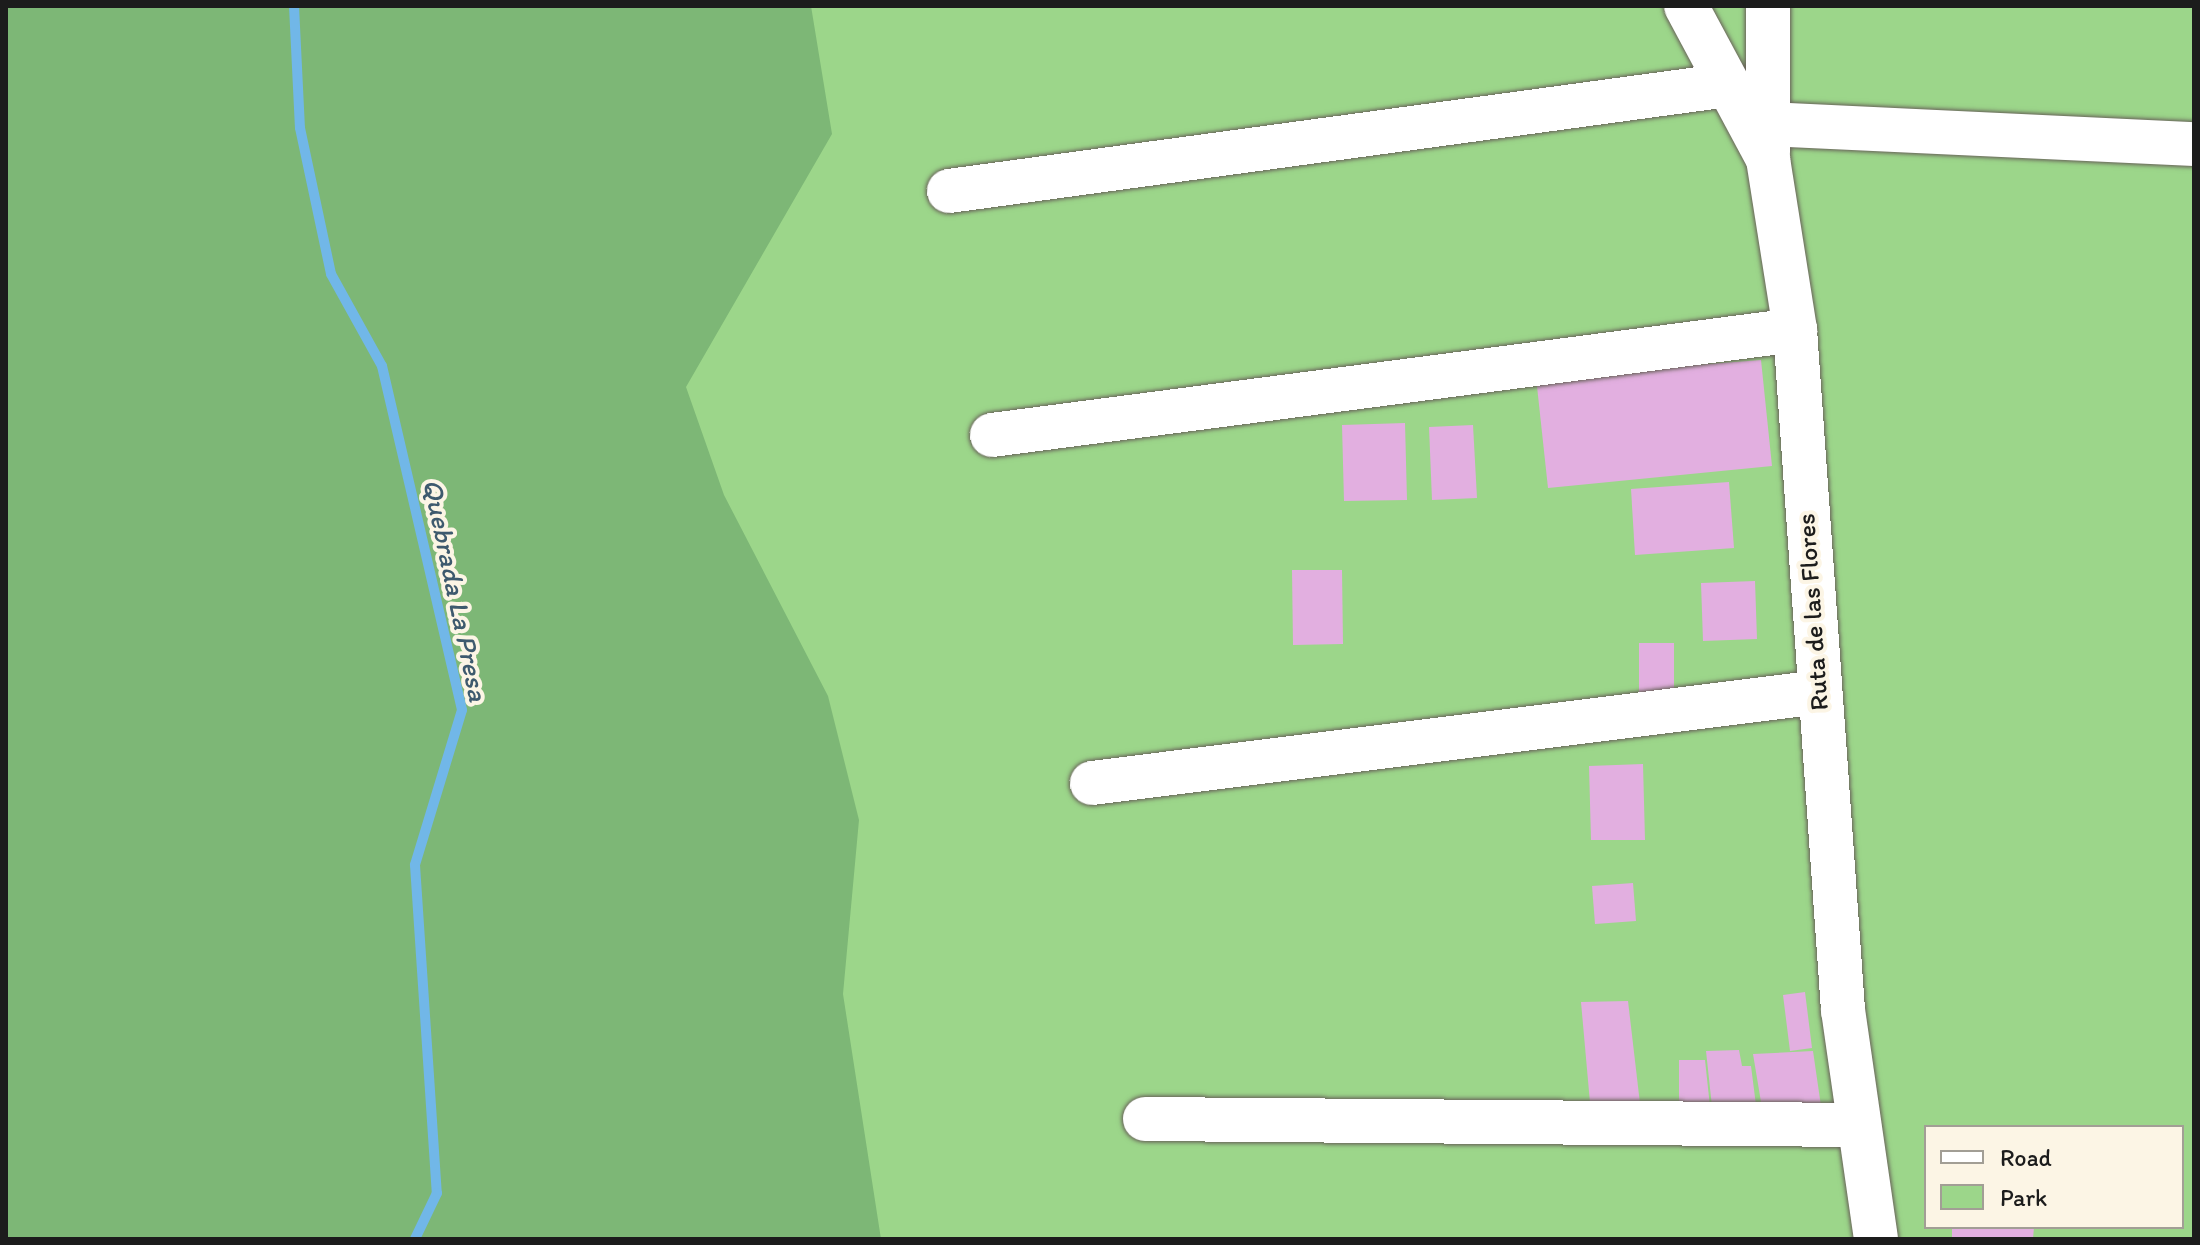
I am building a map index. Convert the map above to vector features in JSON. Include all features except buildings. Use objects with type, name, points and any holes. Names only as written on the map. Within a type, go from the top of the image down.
[{"type":"street","name":"Ruta de las Flores","points":[[1686,6],[1728,85],[1768,142],[1795,330],[1842,995],[1857,1125],[1876,1239]]},
{"type":"street","points":[[1768,6],[1768,142],[2194,144]]},
{"type":"street","points":[[949,191],[1728,85]]},
{"type":"street","points":[[992,435],[1795,330]]},
{"type":"street","points":[[1092,783],[1819,692]]},
{"type":"street","points":[[1145,1119],[1857,1125]]},
{"type":"green space","points":[[6,6],[2194,6],[2194,1239],[6,1239]]},
{"type":"green space","points":[[6,6],[811,6],[832,134],[686,387],[724,495],[828,696],[859,820],[843,994],[881,1239],[6,1239]]},
{"type":"waterway","name":"Quebrada La Presa","points":[[294,6],[300,128],[331,274],[382,366],[462,710],[415,865],[437,1193],[415,1239]]}]
